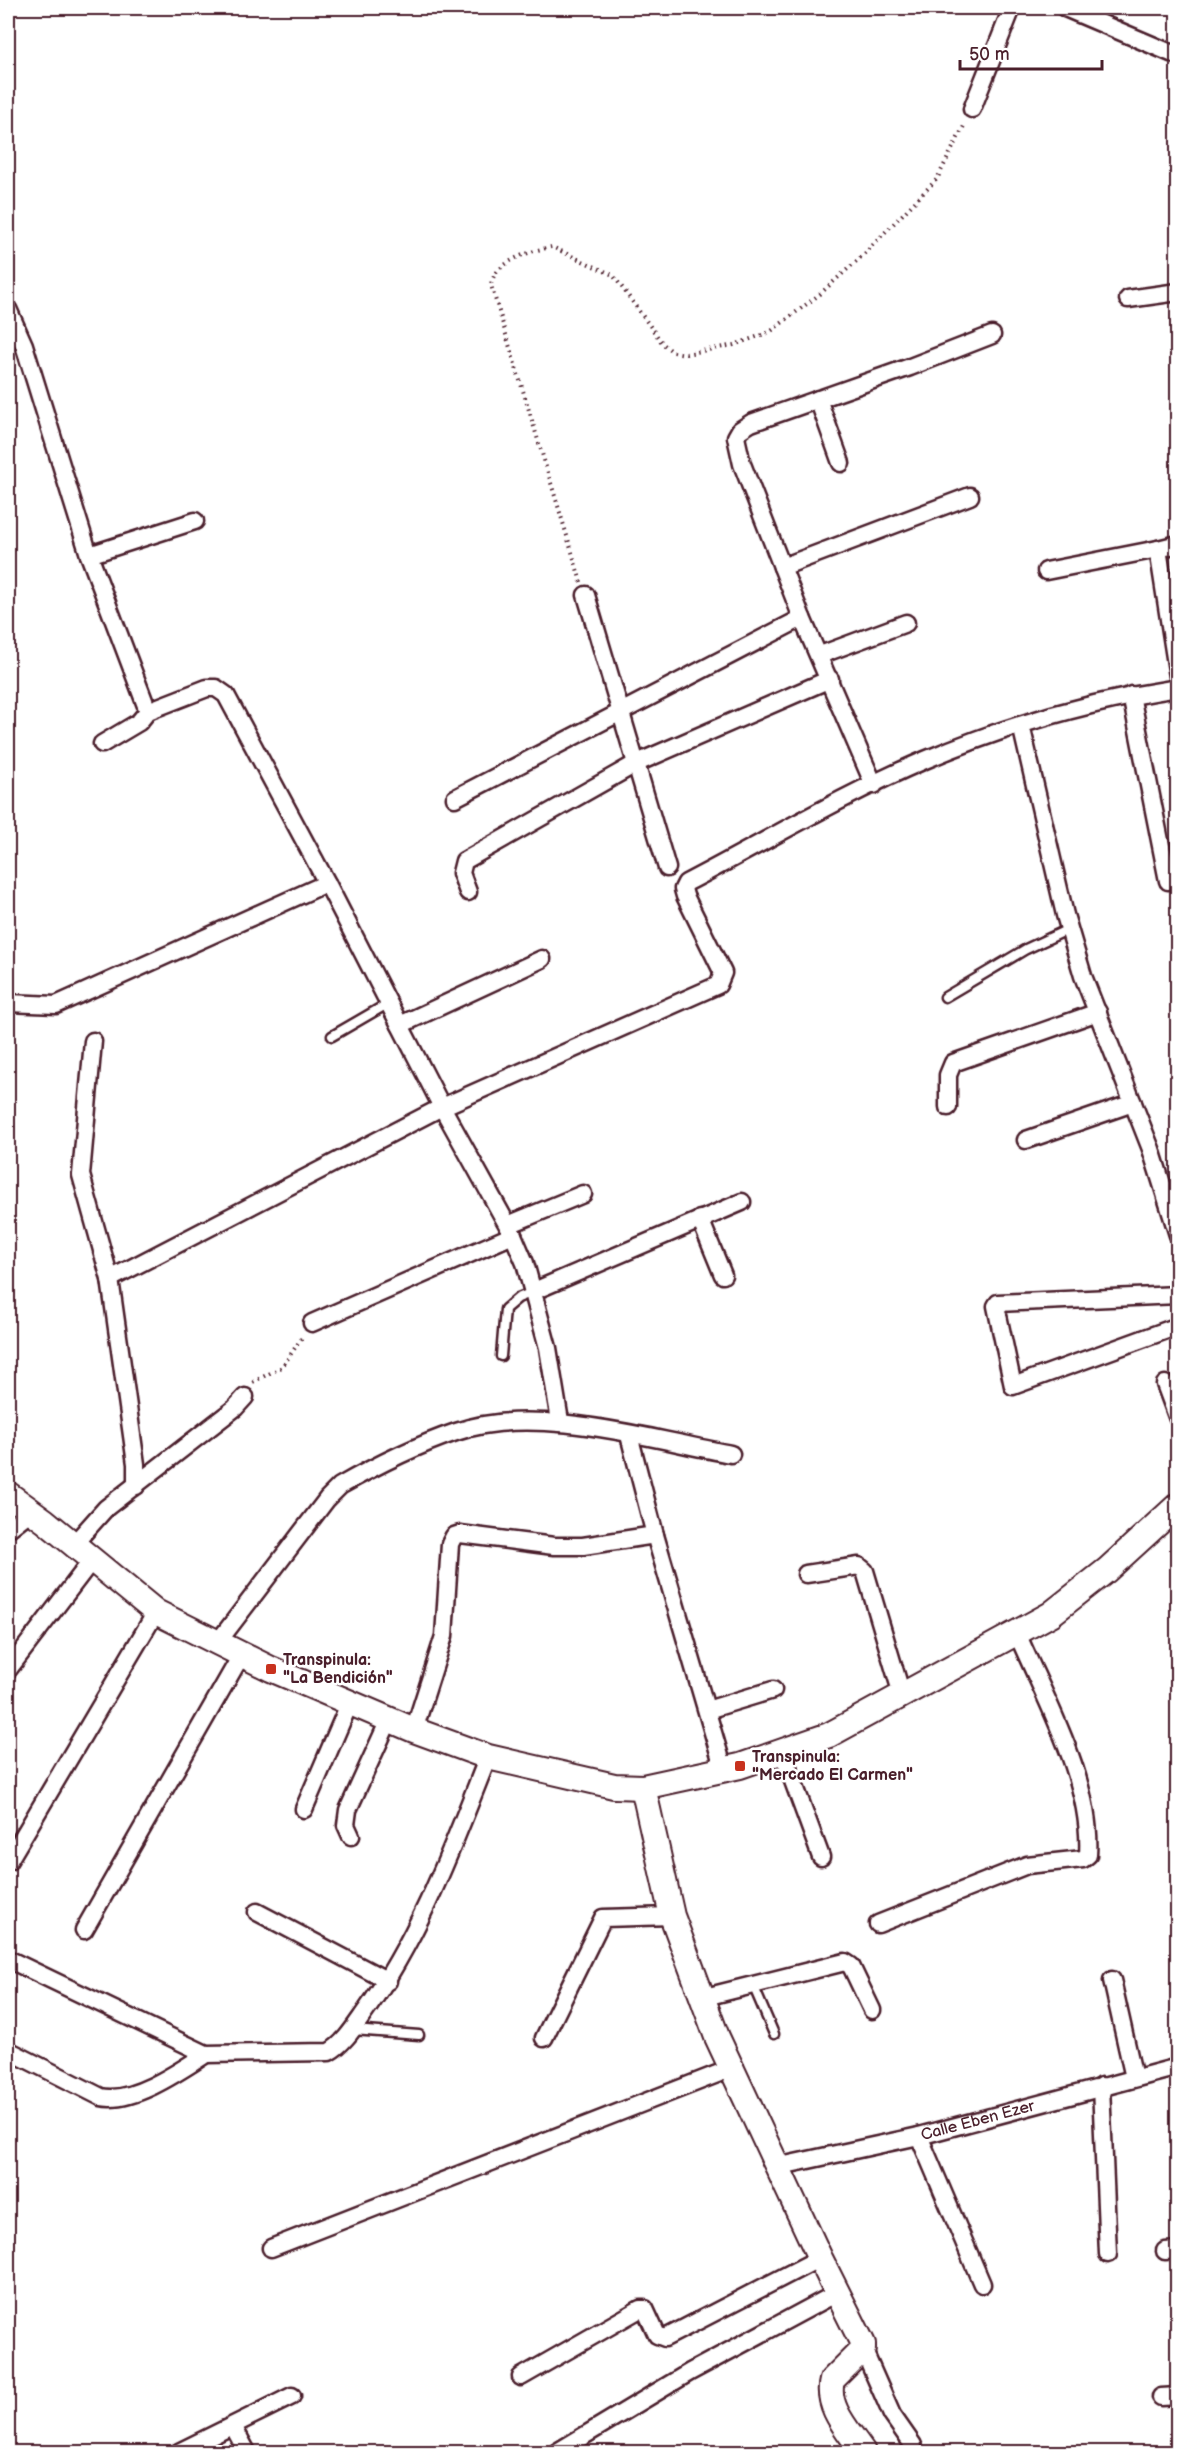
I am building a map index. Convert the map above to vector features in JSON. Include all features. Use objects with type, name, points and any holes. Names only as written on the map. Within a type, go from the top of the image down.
[{"type":"street","points":[[972,110],[1012,8]]},
{"type":"street","points":[[1065,8],[1178,56]]},
{"type":"street","points":[[1128,299],[1178,292]]},
{"type":"street","points":[[8,309],[24,345],[89,555],[148,711]]},
{"type":"street","points":[[874,785],[820,655],[802,618],[739,457],[736,437],[740,430],[751,423],[992,335]]},
{"type":"street","points":[[818,399],[841,463]]},
{"type":"street","points":[[782,567],[969,496]]},
{"type":"street","points":[[89,555],[195,521]]},
{"type":"street","points":[[1046,571],[1178,544]]},
{"type":"street","points":[[1158,549],[1178,677]]},
{"type":"street","points":[[586,595],[667,868]]},
{"type":"street","points":[[455,798],[802,618]]},
{"type":"street","points":[[820,655],[906,623]]},
{"type":"street","points":[[468,892],[461,873],[464,861],[637,762],[830,679]]},
{"type":"street","points":[[102,744],[139,722],[148,711],[207,688],[216,688],[226,694],[327,883],[442,1107],[511,1230],[534,1291],[548,1348],[560,1421]]},
{"type":"street","points":[[110,1279],[442,1107],[718,985],[723,973],[685,896],[684,886],[927,759],[1075,708],[1131,694],[1178,688]]},
{"type":"street","points":[[1131,694],[1168,881]]},
{"type":"street","points":[[1021,725],[1069,929],[1098,1012],[1151,1149],[1178,1234]]},
{"type":"street","points":[[8,1003],[56,1005],[327,883]]},
{"type":"street","points":[[399,1025],[542,959]]},
{"type":"street","points":[[948,1107],[948,1075],[953,1063],[1098,1012]]},
{"type":"street","points":[[93,1041],[81,1175],[110,1279],[136,1464],[136,1486]]},
{"type":"street","points":[[1026,1140],[1133,1103]]},
{"type":"street","points":[[312,1323],[584,1194]]},
{"type":"street","points":[[534,1291],[742,1202]]},
{"type":"street","points":[[700,1219],[723,1275]]},
{"type":"street","points":[[1178,1295],[998,1303],[996,1306],[1013,1386],[1178,1326]]},
{"type":"street","points":[[1165,1384],[1178,1419]]},
{"type":"street","points":[[74,1544],[106,1508],[235,1408],[245,1397]]},
{"type":"street","points":[[218,1642],[340,1486],[456,1431],[482,1425],[560,1421],[731,1454]]},
{"type":"street","points":[[629,1434],[655,1534],[724,1770]]},
{"type":"street","points":[[8,1494],[74,1544],[156,1612],[242,1654],[389,1720],[488,1756],[614,1786],[643,1787],[724,1770],[829,1735],[1051,1614],[1083,1590],[1178,1504]]},
{"type":"street","points":[[8,1529],[31,1511]]},
{"type":"street","points":[[414,1730],[444,1636],[450,1544],[454,1536],[460,1534],[524,1544],[583,1546],[655,1534]]},
{"type":"street","points":[[8,1670],[92,1560]]},
{"type":"street","points":[[806,1574],[859,1566],[865,1571],[902,1695]]},
{"type":"street","points":[[8,1862],[156,1612]]},
{"type":"street","points":[[878,1924],[1003,1873],[1038,1862],[1083,1859],[1088,1855],[1085,1807],[1064,1743],[1017,1633]]},
{"type":"street","points":[[84,1930],[242,1654]]},
{"type":"street","points":[[707,1710],[773,1690]]},
{"type":"street","points":[[304,1809],[350,1702]]},
{"type":"street","points":[[351,1836],[346,1825],[348,1810],[389,1720]]},
{"type":"street","points":[[782,1751],[821,1857]]},
{"type":"street","points":[[8,1959],[206,2054],[324,2054],[335,2049],[353,2030],[388,1981],[431,1899],[488,1756]]},
{"type":"street","points":[[643,1787],[672,1916],[701,1998],[730,2069],[837,2293],[892,2415],[913,2445]]},
{"type":"street","points":[[257,1912],[388,1981]]},
{"type":"street","points":[[544,2038],[603,1918],[672,1916]]},
{"type":"street","points":[[701,1998],[845,1962],[851,1966],[872,2010]]},
{"type":"street","points":[[1112,1980],[1134,2078]]},
{"type":"street","points":[[8,2050],[100,2097],[112,2100],[136,2093],[174,2075],[206,2054]]},
{"type":"street","name":"Calle Eben Ezer","points":[[777,2167],[919,2136],[1178,2067]]},
{"type":"street","points":[[271,2248],[730,2069]]},
{"type":"street","points":[[1101,2086],[1108,2254]]},
{"type":"street","points":[[919,2136],[982,2284]]},
{"type":"street","points":[[521,2377],[640,2309],[645,2309],[657,2335],[664,2338],[820,2258]]},
{"type":"street","points":[[557,2452],[690,2372],[837,2293]]},
{"type":"street","points":[[863,2349],[832,2380],[830,2387],[835,2410],[863,2452]]},
{"type":"street","points":[[179,2452],[292,2396]]},
{"type":"street","points":[[233,2426],[247,2452]]},
{"type":"lane","points":[[945,997],[1026,949],[1069,929]]},
{"type":"lane","points":[[332,1036],[388,1003]]},
{"type":"lane","points":[[501,1356],[505,1309],[518,1298],[534,1291]]},
{"type":"lane","points":[[753,1985],[774,2034]]},
{"type":"lane","points":[[353,2030],[419,2036]]},
{"type":"path","points":[[586,595],[491,285],[495,272],[505,264],[552,248],[613,276],[663,344],[673,352],[686,354],[750,340],[770,332],[820,294],[861,257],[930,186],[948,162],[972,110]]},
{"type":"path","points":[[245,1397],[254,1380],[282,1367],[312,1323]]},
{"type":"place","name":"Transpinula: \"La Bendición\"","points":[[271,1669]]},
{"type":"place","name":"Transpinula: \"Mercado El Carmen\"","points":[[740,1766]]}]
